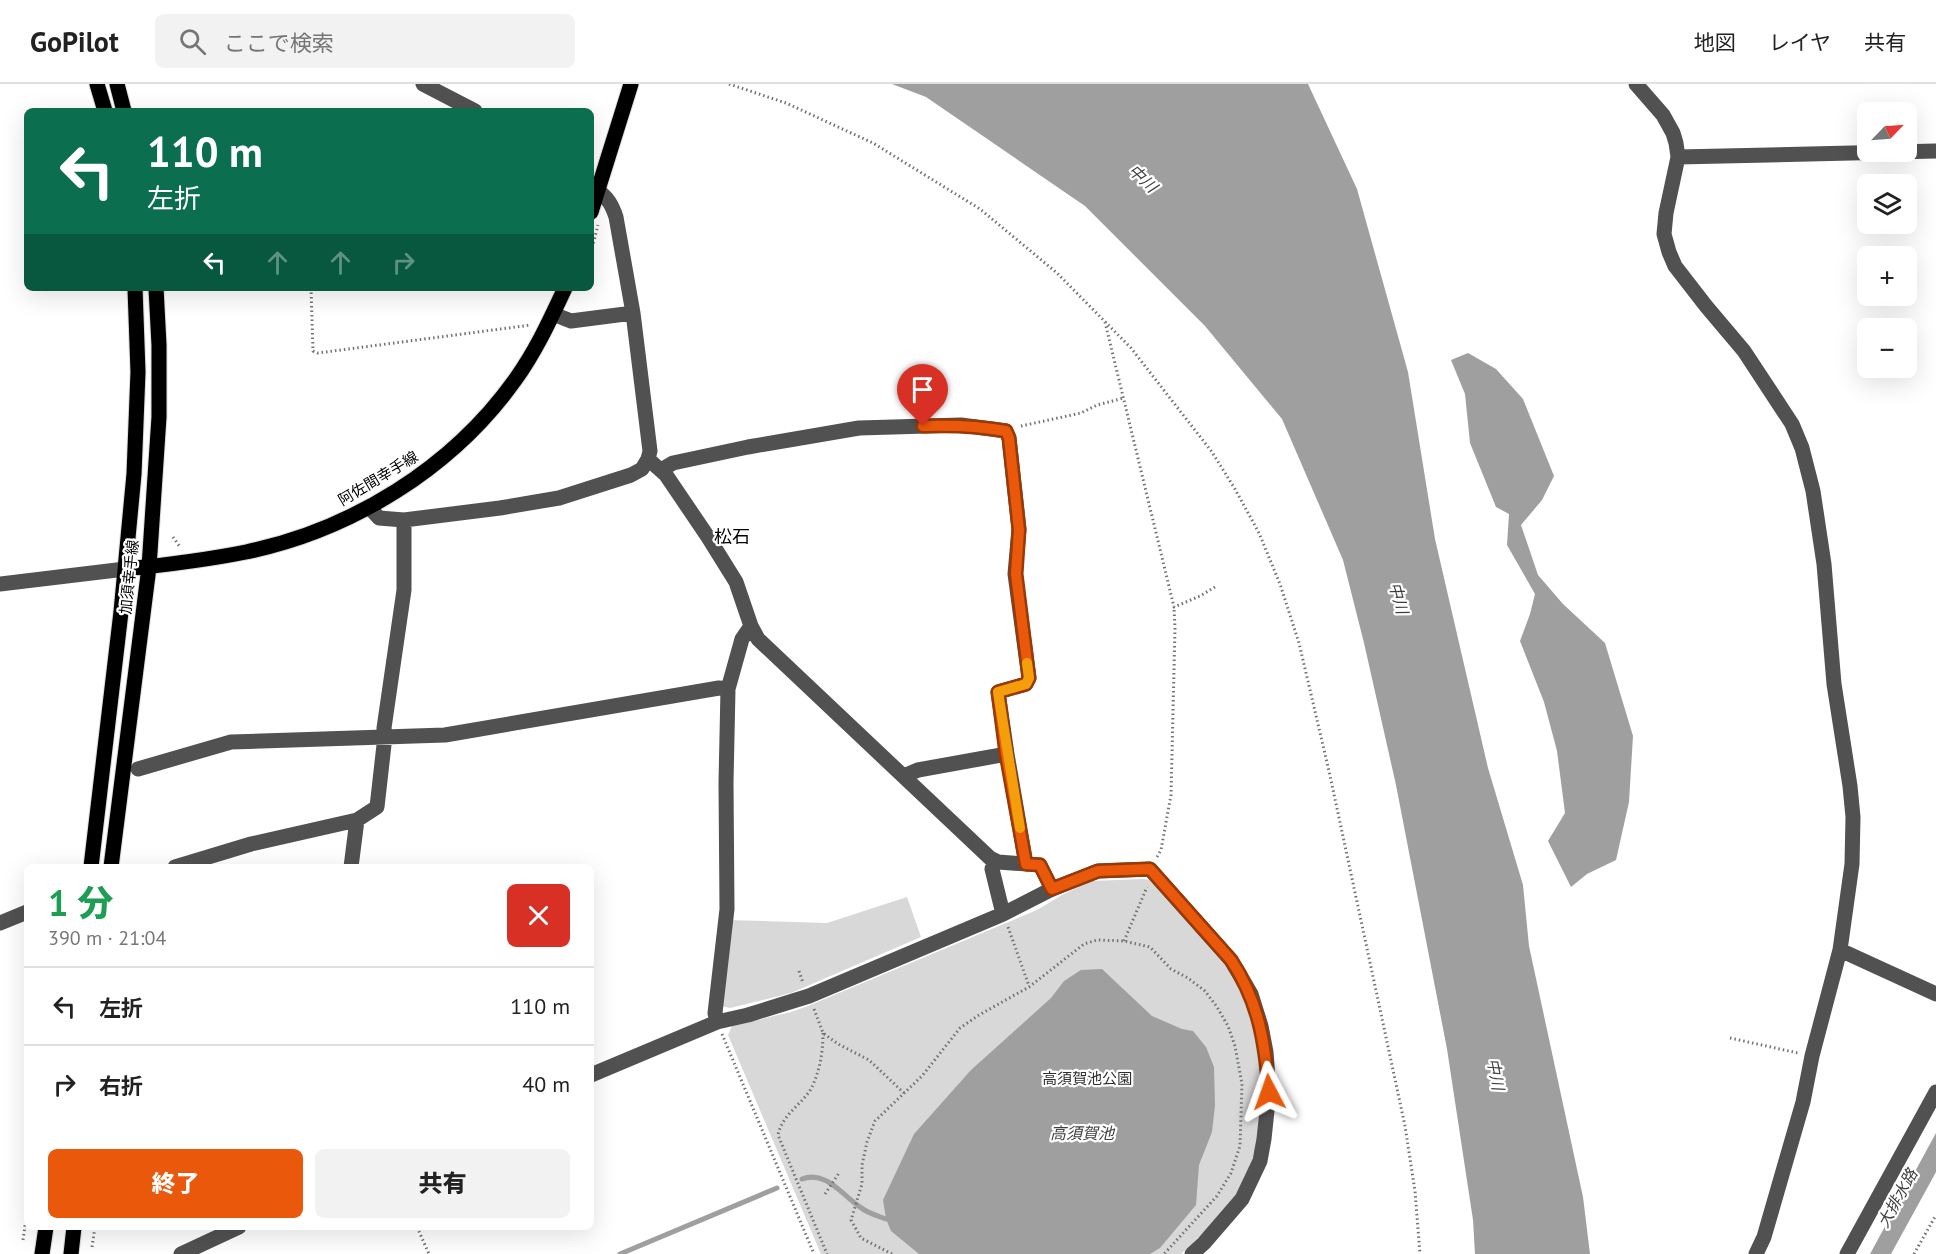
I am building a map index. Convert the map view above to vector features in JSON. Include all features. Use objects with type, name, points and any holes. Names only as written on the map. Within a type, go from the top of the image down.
[{"type":"main road","points":[[97,84],[104,108]]},
{"type":"main road","points":[[117,84],[123,108]]},
{"type":"main road","points":[[595,216],[598,190],[597,171],[631,84]]},
{"type":"main road","name":"加須幸手線","points":[[91,864],[134,474],[138,372],[135,291]]},
{"type":"main road","name":"加須幸手線","points":[[111,864],[149,567],[159,417],[156,291]]},
{"type":"main road","name":"阿佐間幸手線","points":[[125,569],[214,558],[307,536],[369,507],[401,488],[431,467],[461,441],[493,408],[515,380],[563,291]]},
{"type":"main road","points":[[42,1254],[46,1230]]},
{"type":"main road","points":[[71,1254],[74,1230]]},
{"type":"street","points":[[423,84],[470,108]]},
{"type":"street","points":[[1636,84],[1663,115],[1673,133],[1678,157],[1664,234],[1675,266],[1744,351],[1792,424],[1802,448],[1813,491],[1824,564],[1834,684],[1850,786],[1853,817],[1852,864],[1840,950],[1812,1056],[1803,1102],[1764,1237],[1756,1254]]},
{"type":"street","points":[[1678,157],[1936,151]]},
{"type":"street","points":[[369,507],[379,518],[404,520],[500,508],[559,498],[631,475],[642,469],[650,451],[633,313],[616,216],[612,205],[598,190]]},
{"type":"street","points":[[545,321],[571,321],[633,313]]},
{"type":"street","points":[[661,470],[673,463],[748,447],[860,428],[961,425],[1006,431],[1009,438],[1019,530],[1016,574],[1029,678],[1026,684],[998,692],[1006,754],[1026,864]]},
{"type":"street","points":[[648,459],[661,470],[736,582],[751,627],[758,639],[995,861],[1040,865],[1052,889]]},
{"type":"street","points":[[185,864],[251,844],[357,819],[377,807],[384,728],[404,590],[404,520]]},
{"type":"street","points":[[0,584],[125,569]]},
{"type":"street","points":[[717,1022],[715,1013],[727,909],[728,689],[742,639],[751,627]]},
{"type":"street","points":[[138,769],[231,742],[445,735],[719,688],[728,689]]},
{"type":"street","points":[[904,776],[918,770],[1006,754]]},
{"type":"street","points":[[351,864],[357,819]]},
{"type":"street","points":[[995,861],[992,869],[1003,914]]},
{"type":"street","points":[[594,1074],[717,1022],[809,996],[1098,871],[1150,874],[1231,960],[1241,975],[1251,994],[1266,1052],[1269,1092],[1260,1161],[1242,1199],[1192,1254]]},
{"type":"street","points":[[0,923],[24,913]]},
{"type":"street","points":[[1840,950],[1936,994]]},
{"type":"street","points":[[1847,1254],[1936,1092]]},
{"type":"street","points":[[181,1254],[233,1230]]},
{"type":"path","points":[[729,84],[786,103],[873,143],[980,208],[1035,253],[1105,320],[1161,384],[1212,452],[1259,533],[1299,643],[1329,771],[1405,1126],[1415,1191],[1420,1254]]},
{"type":"path","points":[[311,291],[313,351],[318,353],[538,324],[545,321]]},
{"type":"path","points":[[1105,320],[1174,607],[1175,628],[1171,795],[1161,850],[1124,941]]},
{"type":"path","points":[[531,331],[545,321]]},
{"type":"path","points":[[1006,431],[1014,427],[1081,413],[1097,405],[1124,398]]},
{"type":"path","points":[[173,537],[181,548],[187,549]]},
{"type":"path","points":[[1174,607],[1215,587]]},
{"type":"path","points":[[1003,914],[1029,987]]},
{"type":"path","points":[[892,1254],[861,1238],[854,1228],[851,1216],[862,1185],[862,1165],[875,1121],[922,1076],[960,1028],[1029,987],[1084,944],[1097,940],[1124,941],[1150,946],[1171,969],[1205,991],[1228,1026],[1235,1046],[1242,1084],[1240,1146],[1231,1173],[1217,1196],[1164,1254]]},
{"type":"path","points":[[812,1004],[823,1033],[823,1051],[819,1068],[810,1090],[782,1123],[778,1135],[827,1254]]},
{"type":"path","points":[[717,1022],[814,1254]]},
{"type":"path","points":[[823,1033],[838,1044],[869,1060],[904,1093]]},
{"type":"path","points":[[1730,1038],[1812,1056]]},
{"type":"path","points":[[825,1194],[839,1173]]},
{"type":"path","points":[[1914,1254],[1936,1215]]},
{"type":"path","points":[[23,1240],[24,1230]]},
{"type":"path","points":[[92,1247],[95,1230]]},
{"type":"path","points":[[418,1230],[429,1254]]},
{"type":"green space","name":"高須賀池公園","points":[[1153,880],[1233,973],[1243,990],[1255,1027],[1264,1077],[1256,1150],[1248,1176],[1217,1220],[1181,1254],[821,1254],[728,1035],[732,1026],[808,1006],[1037,910],[1091,881]]},
{"type":"green space","points":[[907,897],[921,937],[791,993],[730,1008],[721,1006],[728,920],[827,923]]},
{"type":"water","name":"中川","points":[[892,84],[1308,84],[1357,189],[1408,372],[1435,539],[1488,768],[1523,885],[1529,946],[1583,1197],[1590,1254],[1475,1254],[1473,1220],[1447,1049],[1396,785],[1364,643],[1343,560],[1282,419],[1205,326],[1085,206],[926,97]]},
{"type":"water","points":[[1468,353],[1496,369],[1523,399],[1554,476],[1542,500],[1521,525],[1538,575],[1563,604],[1605,643],[1633,736],[1629,802],[1616,860],[1587,874],[1571,887],[1548,841],[1565,813],[1557,751],[1544,702],[1520,641],[1535,594],[1507,545],[1509,514],[1496,507],[1470,443],[1465,394],[1451,360]]},
{"type":"water","name":"高須賀池","points":[[1102,969],[1152,1016],[1182,1029],[1193,1031],[1206,1047],[1214,1067],[1215,1105],[1212,1132],[1199,1165],[1196,1205],[1160,1248],[1150,1254],[919,1254],[891,1231],[886,1219],[883,1200],[914,1134],[971,1070],[1051,998],[1064,981],[1081,970]]},
{"type":"water","points":[[1936,1133],[1936,1172],[1891,1254],[1870,1254]]},
{"type":"waterway","points":[[802,1179],[811,1177],[826,1181],[863,1209],[886,1219]]},
{"type":"waterway","points":[[620,1254],[777,1188]]},
{"type":"slow traffic","points":[[1020,828],[1006,754],[998,692],[1026,684],[1029,678],[1027,663]]},
{"type":"district","name":"松石","points":[[732,536]]},
{"type":"route","points":[[923,426],[961,425],[991,428],[1006,431],[1009,438],[1019,530],[1016,574],[1029,678],[1026,684],[998,692],[1006,754],[1026,864],[1040,865],[1052,889],[1098,871],[1150,869],[1231,960],[1241,975],[1251,994],[1261,1026],[1266,1052],[1269,1092]]},
{"type":"water label","name":"大排水路","points":[[1897,1198]]}]
